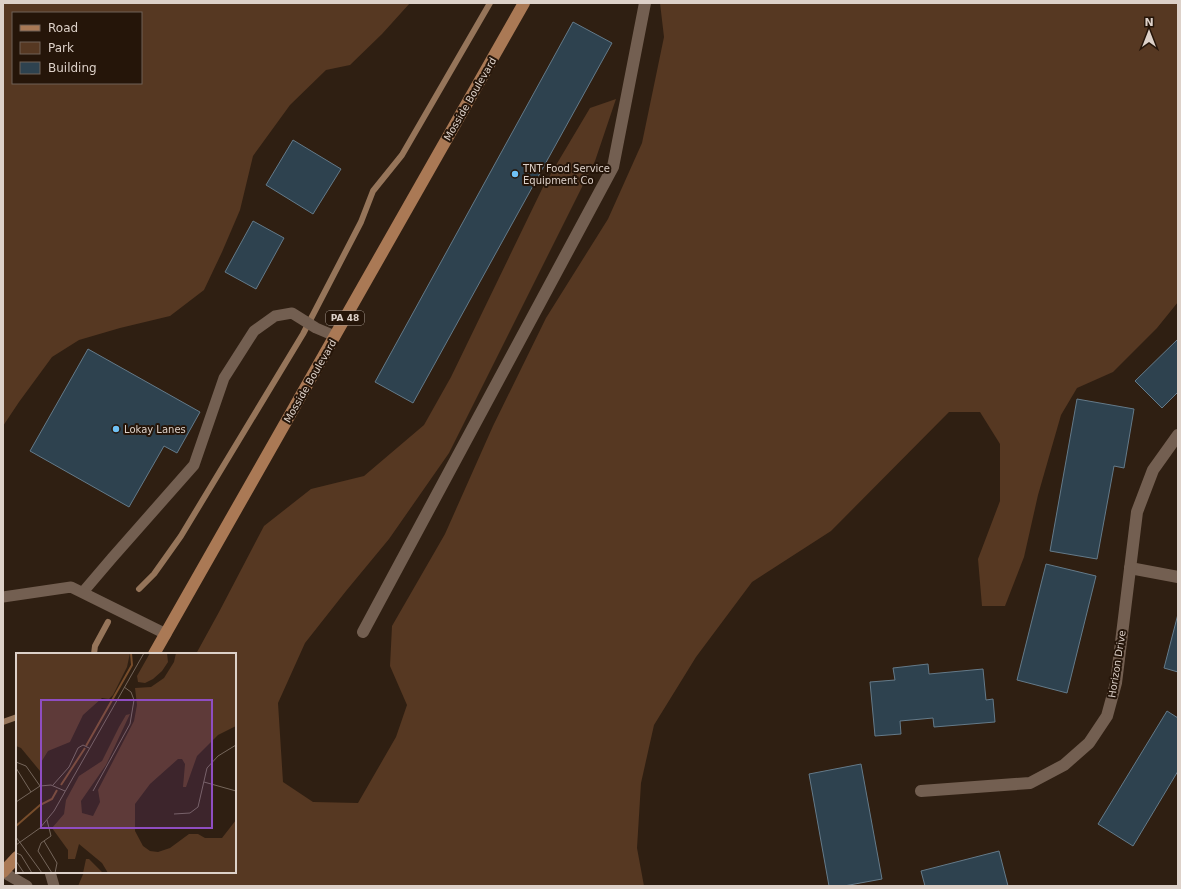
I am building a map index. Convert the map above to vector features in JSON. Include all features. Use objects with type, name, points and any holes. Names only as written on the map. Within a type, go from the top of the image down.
[{"type":"main road","name":"Mosside Boulevard","points":[[155,653],[524,3]]},
{"type":"main road","points":[[3,872],[16,858]]},
{"type":"street","points":[[363,632],[613,168],[645,3]]},
{"type":"street","name":"Horizon Drive","points":[[921,791],[1030,783],[1064,765],[1089,743],[1108,716],[1116,683],[1137,512],[1152,470],[1178,435]]},
{"type":"street","points":[[1130,568],[1178,577]]},
{"type":"lane","points":[[83,592],[194,465],[224,378],[254,330],[275,316],[292,313],[316,328],[335,336]]},
{"type":"lane","points":[[3,597],[71,587],[166,634]]},
{"type":"lane","points":[[3,872],[27,886]]},
{"type":"lane","points":[[50,873],[54,886]]},
{"type":"green space","points":[[3,3],[410,3],[382,34],[350,65],[326,70],[290,105],[253,156],[240,210],[204,290],[170,316],[79,340],[52,357],[3,426]]},
{"type":"green space","points":[[660,3],[1178,3],[1178,302],[1157,328],[1113,372],[1077,388],[1061,415],[1038,495],[1024,557],[1005,606],[982,606],[978,559],[1000,501],[1000,444],[980,412],[949,412],[831,531],[752,582],[696,657],[654,725],[641,783],[637,848],[644,886],[78,886],[84,873],[236,873],[236,653],[197,653],[264,526],[311,489],[364,476],[424,425],[451,377],[543,187],[590,108],[616,99],[595,161],[449,453],[389,539],[305,643],[278,703],[283,782],[313,802],[358,803],[396,737],[407,705],[390,666],[392,626],[445,534],[493,426],[546,318],[608,219],[642,143],[664,37]]},
{"type":"building","name":"TNT Food Service Equipment Co","points":[[573,22],[612,43],[413,403],[375,382]]},
{"type":"building","points":[[293,140],[341,169],[313,214],[266,185]]},
{"type":"building","points":[[253,221],[284,238],[256,289],[225,272]]},
{"type":"building","points":[[1178,339],[1178,392],[1162,408],[1135,381]]},
{"type":"building","name":"Lokay Lanes","points":[[88,349],[200,412],[177,453],[164,446],[129,507],[30,451]]},
{"type":"building","points":[[1077,399],[1134,409],[1124,468],[1114,466],[1097,559],[1050,551]]},
{"type":"building","points":[[1046,564],[1096,576],[1067,693],[1017,680]]},
{"type":"building","points":[[1178,614],[1178,672],[1164,668]]},
{"type":"building","points":[[928,664],[929,674],[983,669],[986,700],[993,699],[995,722],[934,727],[933,718],[900,721],[901,734],[875,736],[870,682],[895,680],[893,668]]},
{"type":"building","points":[[1167,711],[1178,718],[1178,771],[1133,846],[1098,824]]},
{"type":"building","points":[[861,764],[882,879],[844,886],[829,886],[809,774]]},
{"type":"building","points":[[999,851],[1008,886],[925,886],[921,871]]},
{"type":"waterway","points":[[139,589],[154,574],[181,536],[303,334],[361,222],[373,191],[402,155],[490,3]]},
{"type":"waterway","points":[[94,653],[95,646],[108,622]]},
{"type":"waterway","points":[[3,722],[16,717]]},
{"type":"place","name":"TNT Food Service Equipment Co","points":[[515,174]]},
{"type":"place","name":"Lokay Lanes","points":[[116,429]]}]
